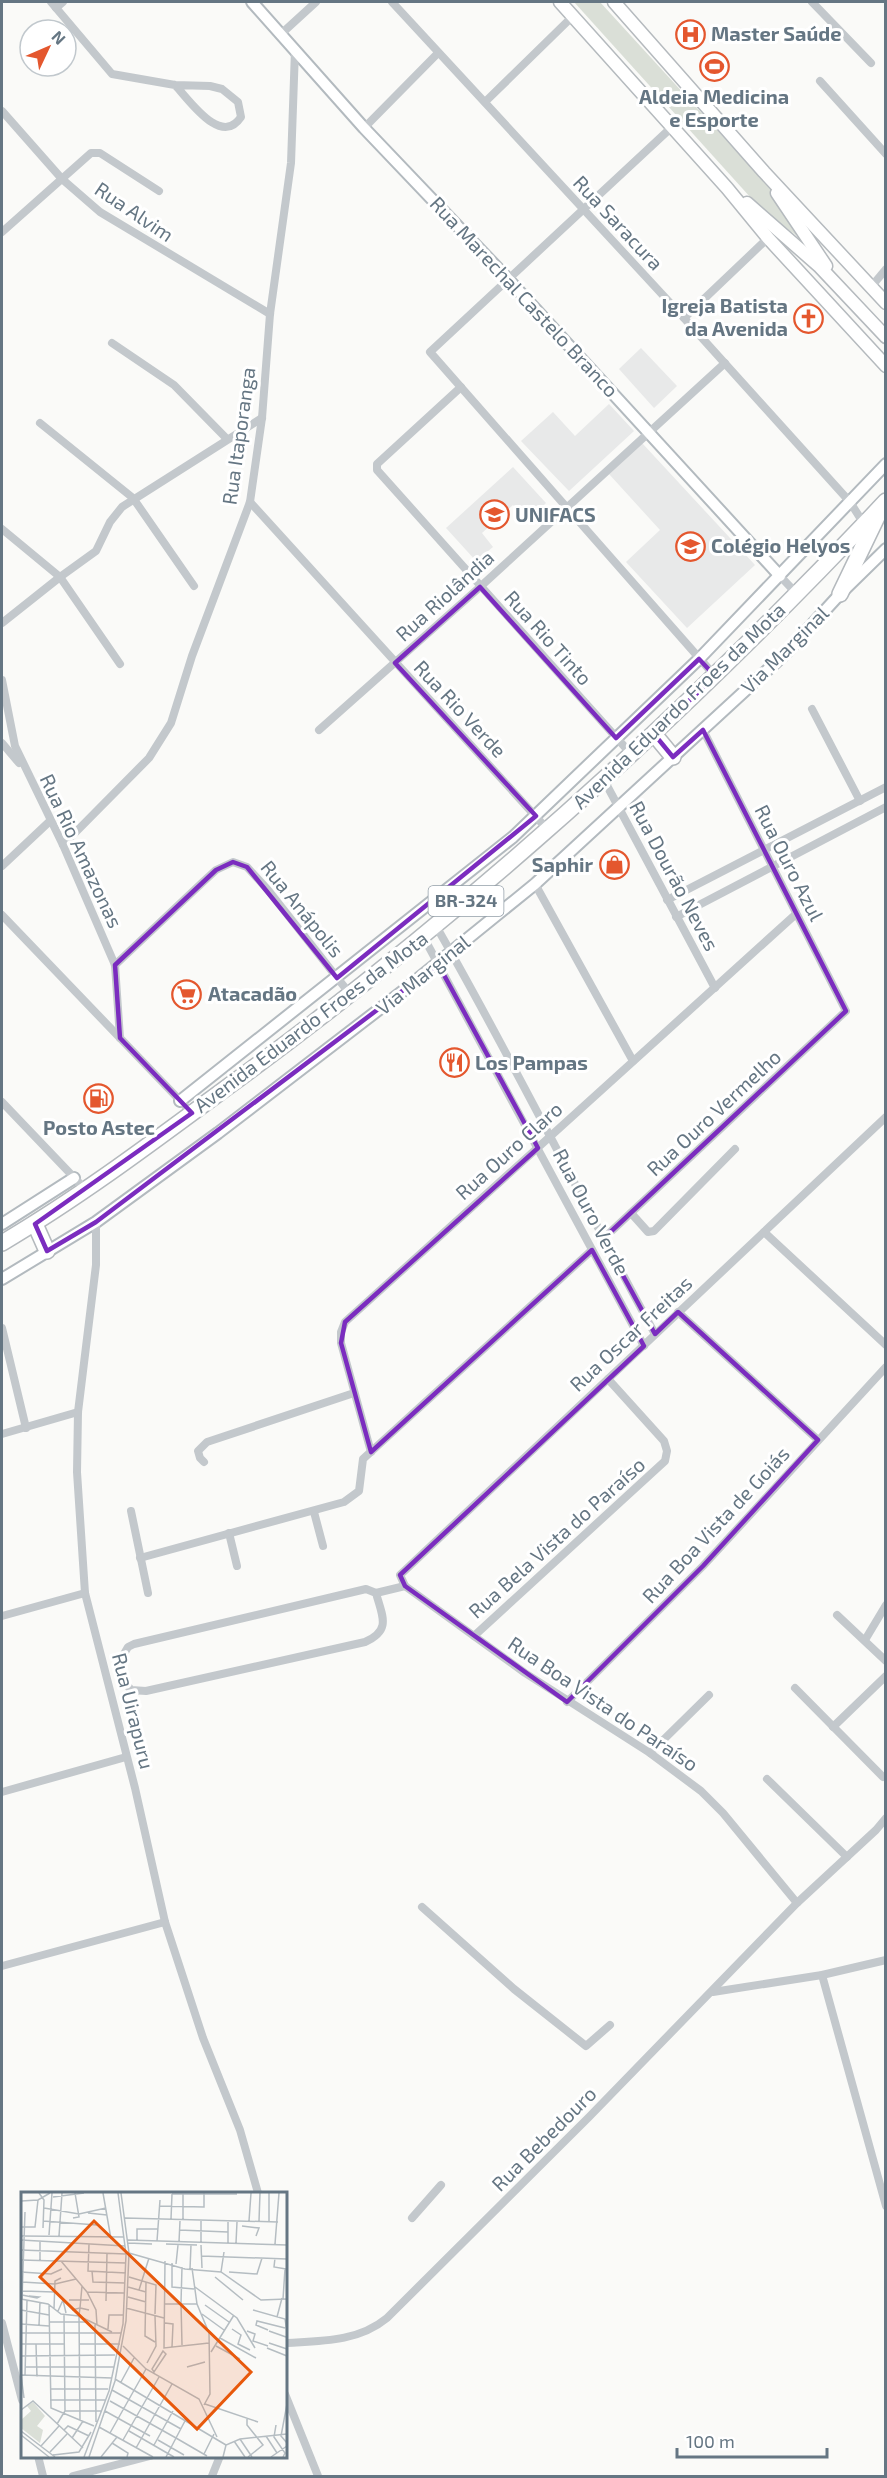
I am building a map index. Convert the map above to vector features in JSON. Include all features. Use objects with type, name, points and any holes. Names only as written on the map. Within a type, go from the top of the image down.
[{"type":"highway","name":"Avenida Eduardo Froes da Mota","points":[[2,1244],[86,1190],[192,1113],[436,926],[632,755],[715,676],[885,502]]},
{"type":"highway","points":[[840,594],[885,502]]},
{"type":"highway","points":[[654,734],[673,757]]},
{"type":"highway","points":[[35,1224],[47,1251]]},
{"type":"main road","points":[[560,2],[673,126],[768,238],[885,366]]},
{"type":"main road","points":[[614,2],[764,172],[885,303]]},
{"type":"main road","points":[[764,172],[791,216],[846,294]]},
{"type":"main road","points":[[727,188],[798,247],[846,294],[885,338]]},
{"type":"street","name":"Rua Marechal Castelo Branco","points":[[252,2],[364,128],[507,278],[796,593]]},
{"type":"street","points":[[281,34],[316,2]]},
{"type":"street","name":"Rua Saracura","points":[[392,2],[725,363],[850,502],[864,524]]},
{"type":"street","points":[[812,2],[871,63]]},
{"type":"street","points":[[56,4],[112,74],[175,85],[210,86],[222,89],[238,102],[241,117],[234,125],[224,128],[215,125],[175,85]]},
{"type":"street","points":[[485,102],[573,16]]},
{"type":"street","name":"Rua Itaporanga","points":[[63,845],[149,758],[171,723],[192,656],[250,502],[262,418],[270,314],[291,163],[295,50]]},
{"type":"street","points":[[364,128],[438,53]]},
{"type":"street","points":[[820,81],[885,154]]},
{"type":"street","name":"Rua Alvim","points":[[2,111],[62,179],[100,212],[128,231],[270,314]]},
{"type":"street","points":[[673,126],[430,352],[715,676]]},
{"type":"street","points":[[2,232],[87,155],[95,152],[159,191]]},
{"type":"street","points":[[684,318],[768,238]]},
{"type":"street","points":[[872,287],[885,269]]},
{"type":"street","points":[[112,343],[174,385],[226,439]]},
{"type":"street","name":"Rua Riolândia","points":[[319,730],[480,587],[725,363]]},
{"type":"street","name":"Rua Rio Tinto","points":[[461,387],[377,464],[376,468],[632,755]]},
{"type":"street","points":[[2,623],[96,550],[114,515],[133,498],[262,418]]},
{"type":"street","points":[[40,423],[133,498],[194,586]]},
{"type":"street","points":[[180,1101],[444,894],[536,816],[699,659],[885,464]]},
{"type":"street","name":"Rua Rio Verde","points":[[250,502],[548,830]]},
{"type":"street","points":[[2,530],[60,577],[120,664]]},
{"type":"street","name":"Via Marginal","points":[[2,1279],[96,1222],[309,1065],[438,964],[535,884],[787,652],[885,549]]},
{"type":"street","name":"Rua Rio Amazonas","points":[[2,680],[15,746],[63,845],[115,965],[120,1038]]},
{"type":"street","points":[[812,709],[860,801]]},
{"type":"street","name":"Rua Ouro Azul","points":[[703,730],[846,1011]]},
{"type":"street","points":[[2,743],[24,768]]},
{"type":"street","name":"Rua Dourão Neves","points":[[604,780],[715,988]]},
{"type":"street","points":[[667,900],[885,787]]},
{"type":"street","points":[[676,916],[885,807]]},
{"type":"street","points":[[2,866],[50,821]]},
{"type":"street","name":"Rua Anápolis","points":[[115,965],[216,870],[233,862],[247,867],[268,890],[350,994]]},
{"type":"street","points":[[535,884],[633,1061]]},
{"type":"street","name":"Rua Ouro Claro","points":[[371,1452],[341,1343],[341,1332],[345,1322],[796,914]]},
{"type":"street","points":[[2,915],[192,1113]]},
{"type":"street","name":"Rua Ouro Verde","points":[[436,926],[656,1334]]},
{"type":"street","name":"Rua Ouro Verde","points":[[423,936],[644,1346]]},
{"type":"street","name":"Rua Ouro Vermelho","points":[[603,1239],[846,1011]]},
{"type":"street","points":[[2,1102],[86,1190]]},
{"type":"street","name":"Rua Oscar Freitas","points":[[400,1575],[885,1117]]},
{"type":"street","points":[[631,1213],[648,1232],[654,1231],[735,1149]]},
{"type":"street","points":[[2,1224],[74,1178]]},
{"type":"street","name":"Rua Uirapuru","points":[[96,1222],[96,1265],[78,1412],[77,1482],[85,1593],[104,1660],[165,1922],[203,2038],[240,2130],[258,2192]]},
{"type":"street","points":[[764,1232],[885,1345]]},
{"type":"street","points":[[141,1558],[314,1512],[355,1496],[360,1487],[361,1463],[371,1452],[592,1250]]},
{"type":"street","points":[[678,1312],[818,1440]]},
{"type":"street","points":[[2,1328],[26,1428]]},
{"type":"street","name":"Rua Boa Vista de Goiás","points":[[567,1702],[703,1566],[885,1367]]},
{"type":"street","name":"Rua Bela Vista do Paraíso","points":[[474,1636],[665,1461],[667,1451],[664,1441],[608,1379]]},
{"type":"street","points":[[204,1462],[198,1454],[202,1444],[354,1393]]},
{"type":"street","points":[[2,1434],[78,1412]]},
{"type":"street","points":[[131,1511],[148,1593]]},
{"type":"street","points":[[314,1512],[323,1546]]},
{"type":"street","points":[[229,1533],[237,1566]]},
{"type":"street","name":"Rua Boa Vista do Paraíso","points":[[400,1575],[405,1586],[474,1636],[567,1702],[650,1753],[701,1791],[723,1813],[797,1903]]},
{"type":"street","points":[[376,1593],[383,1628],[374,1638],[365,1642],[146,1691],[131,1690],[124,1681],[121,1659],[128,1647],[134,1644],[366,1588],[376,1593],[405,1586]]},
{"type":"street","points":[[2,1616],[85,1593]]},
{"type":"street","points":[[865,1640],[885,1605]]},
{"type":"street","points":[[837,1615],[885,1661]]},
{"type":"street","points":[[833,1727],[885,1676]]},
{"type":"street","points":[[795,1688],[883,1777]]},
{"type":"street","points":[[650,1753],[709,1695]]},
{"type":"street","points":[[2,1792],[126,1757]]},
{"type":"street","points":[[767,1779],[847,1857]]},
{"type":"street","name":"Rua Bebedouro","points":[[286,2343],[338,2339],[358,2335],[378,2326],[712,1992],[797,1903],[885,1818]]},
{"type":"street","points":[[422,1907],[514,1989],[586,2046],[609,2025]]},
{"type":"street","points":[[2,1966],[165,1922]]},
{"type":"street","points":[[712,1992],[822,1975],[885,1960]]},
{"type":"street","points":[[822,1975],[885,2206]]},
{"type":"street","points":[[412,2218],[441,2185]]},
{"type":"street","points":[[2,2323],[21,2396]]},
{"type":"street","points":[[286,2396],[318,2476]]},
{"type":"street","points":[[38,2457],[43,2476]]},
{"type":"street","points":[[73,2476],[146,2457]]},
{"type":"street","points":[[212,2476],[220,2457]]},
{"type":"highlighted area","points":[[480,587],[616,738],[699,659],[715,676],[654,734],[673,757],[703,730],[846,1011],[603,1239],[655,1334],[678,1312],[818,1440],[703,1566],[567,1702],[405,1586],[400,1575],[644,1346],[592,1250],[371,1452],[341,1343],[345,1322],[538,1148],[438,964],[96,1222],[47,1251],[35,1224],[192,1113],[120,1038],[115,965],[216,870],[233,862],[247,867],[337,978],[536,816],[395,663]]},
{"type":"shaded area","points":[[574,2],[600,2],[782,201],[797,236],[760,208]]},
{"type":"shaded area","points":[[641,348],[677,386],[654,408],[619,369]]},
{"type":"shaded area","points":[[609,404],[634,431],[569,491],[521,441],[553,412],[575,436]]},
{"type":"shaded area","name":"Colégio Helyos","points":[[642,443],[755,565],[687,628],[626,562],[660,530],[609,474]]},
{"type":"shaded area","points":[[513,467],[546,503],[528,521],[513,505],[482,533],[493,547],[476,561],[446,528]]},
{"type":"place","name":"Master Saúde","points":[[690,34]]},
{"type":"place","name":"Aldeia Medicina e Esporte","points":[[714,67]]},
{"type":"place","name":"Igreja Batista da Avenida","points":[[809,318]]},
{"type":"place","name":"UNIFACS","points":[[494,515]]},
{"type":"place","name":"Colégio Helyos","points":[[690,546]]},
{"type":"place","name":"Saphir","points":[[614,865]]},
{"type":"place","name":"Atacadão","points":[[187,994]]},
{"type":"place","name":"Los Pampas","points":[[454,1063]]},
{"type":"place","name":"Posto Astec","points":[[99,1098]]}]
